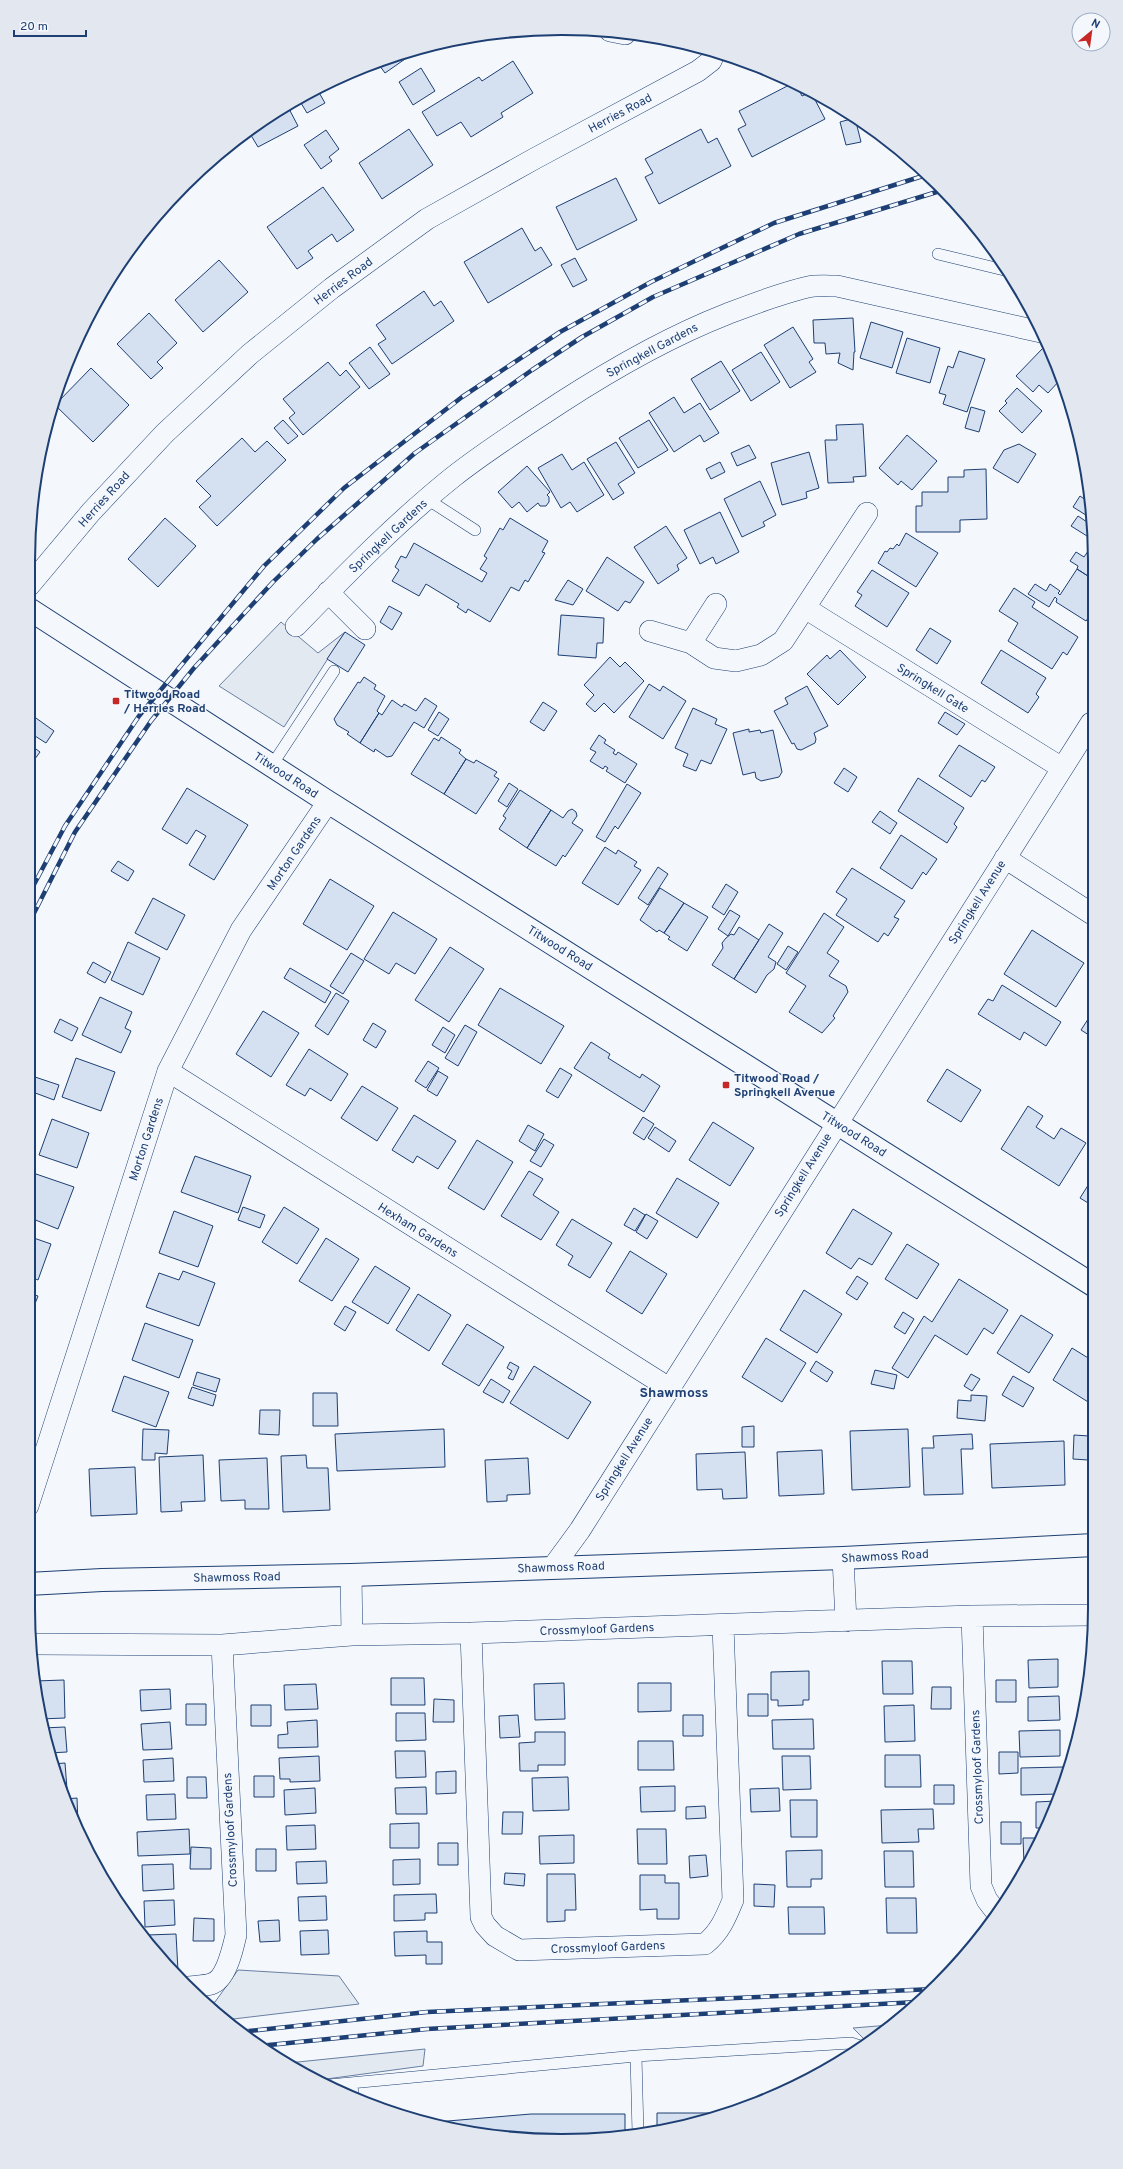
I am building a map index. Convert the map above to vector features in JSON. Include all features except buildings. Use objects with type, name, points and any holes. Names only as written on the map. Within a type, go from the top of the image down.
[{"type":"main road","name":"Titwood Road","points":[[35,613],[328,802],[1088,1282]]},
{"type":"main road","name":"Shawmoss Road","points":[[35,1584],[102,1580],[351,1575],[843,1558],[1088,1545]]},
{"type":"street","name":"Herries Road","points":[[35,579],[91,512],[165,433],[250,354],[332,288],[428,219],[698,71],[711,61],[713,57]]},
{"type":"street","name":"Springkell Gardens","points":[[296,626],[328,592],[427,499],[500,442],[602,376],[701,324],[762,301],[809,287],[838,286],[1035,331]]},
{"type":"street","points":[[650,631],[691,643],[714,658],[736,661],[760,655],[783,641],[867,513]]},
{"type":"street","points":[[328,592],[365,629]]},
{"type":"street","points":[[691,643],[716,604]]},
{"type":"street","name":"Springkell Gate","points":[[805,608],[1062,768]]},
{"type":"street","name":"Springkell Avenue","points":[[553,1567],[580,1530],[668,1388],[1088,727]]},
{"type":"street","name":"Morton Gardens","points":[[35,1484],[168,1071],[241,930],[328,802]]},
{"type":"street","points":[[1005,858],[1088,911]]},
{"type":"street","name":"Hexham Gardens","points":[[168,1071],[668,1388]]},
{"type":"street","points":[[843,1558],[846,1621]]},
{"type":"street","points":[[351,1575],[352,1635]]},
{"type":"street","name":"Crossmyloof Gardens","points":[[36,1644],[222,1645],[352,1635],[471,1633],[972,1616],[1088,1615]]},
{"type":"street","name":"Crossmyloof Gardens","points":[[972,1616],[981,1886],[987,1900],[993,1908]]},
{"type":"street","name":"Crossmyloof Gardens","points":[[471,1633],[481,1917],[485,1925],[495,1936],[519,1950],[608,1948],[705,1944],[715,1936],[733,1900],[723,1625]]},
{"type":"street","name":"Crossmyloof Gardens","points":[[196,1986],[213,1984],[224,1973],[233,1951],[236,1935],[222,1645]]},
{"type":"lane","points":[[938,254],[999,269]]},
{"type":"lane","points":[[427,499],[475,530]]},
{"type":"lane","points":[[272,765],[334,671]]},
{"type":"lane","points":[[338,2084],[636,2056],[851,2043],[855,2044]]},
{"type":"lane","points":[[636,2056],[638,2128]]},
{"type":"lane","points":[[352,2083],[353,2091]]},
{"type":"shaded area","points":[[281,622],[318,653],[345,632],[284,727],[219,686]]},
{"type":"shaded area","points":[[238,1970],[339,1976],[359,2004],[234,2019],[213,2002]]},
{"type":"shaded area","points":[[881,2026],[863,2038],[853,2028]]},
{"type":"shaded area","points":[[425,2049],[423,2066],[327,2079],[297,2062]]},
{"type":"railway","points":[[35,883],[65,826],[139,716],[264,566],[344,488],[462,397],[560,332],[651,282],[774,223],[921,177]]},
{"type":"railway","points":[[35,911],[75,832],[151,721],[194,668],[273,582],[317,539],[415,453],[532,370],[582,337],[653,297],[799,234],[937,192]]},
{"type":"railway","points":[[249,2031],[427,2012],[924,1989]]},
{"type":"railway","points":[[269,2045],[427,2029],[910,2002]]},
{"type":"place","name":"Titwood Road / Herries Road","points":[[116,701]]},
{"type":"place","name":"Titwood Road / Springkell Avenue","points":[[726,1085]]},
{"type":"district","name":"Shawmoss","points":[[674,1392]]}]
